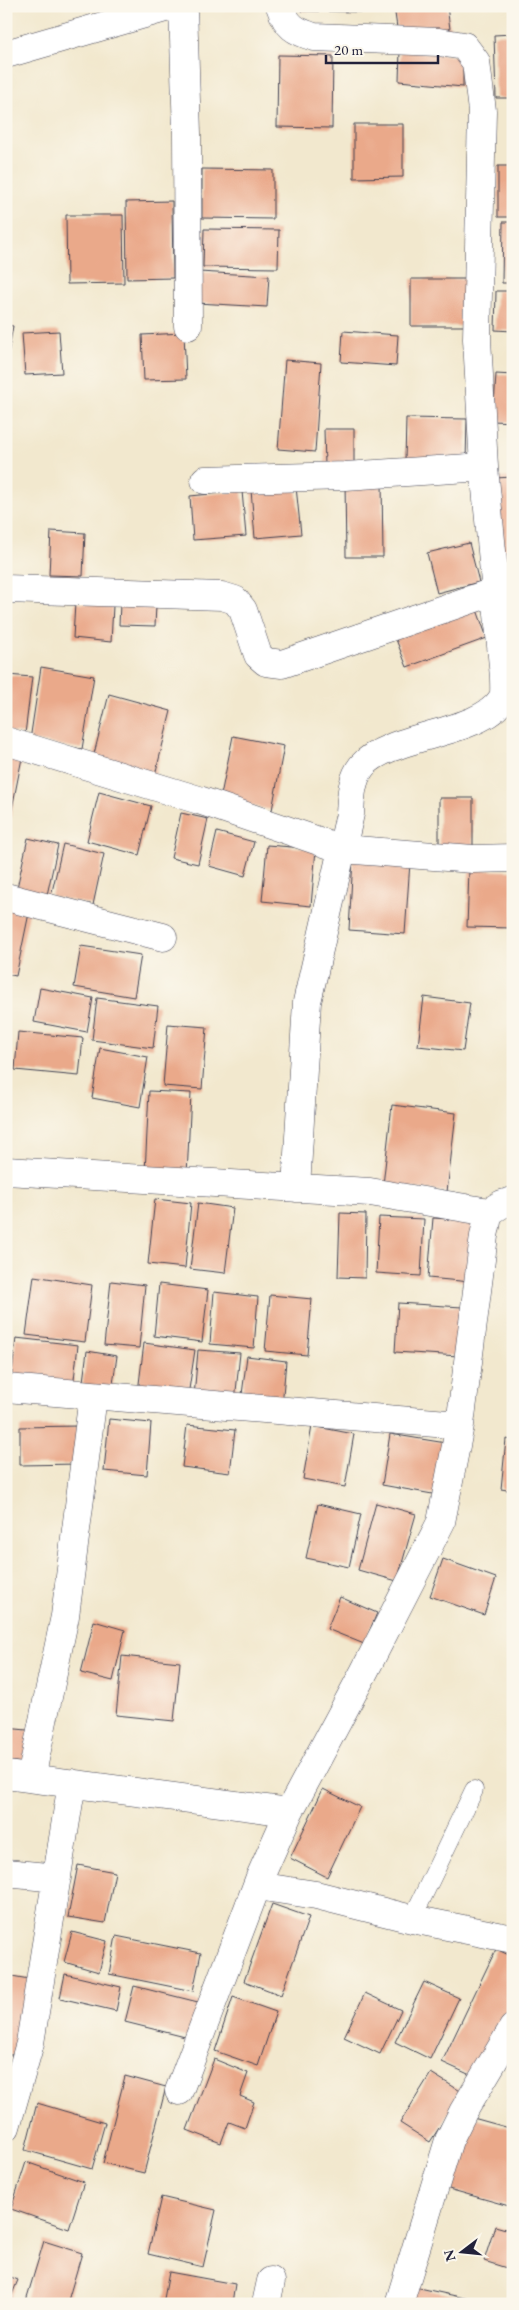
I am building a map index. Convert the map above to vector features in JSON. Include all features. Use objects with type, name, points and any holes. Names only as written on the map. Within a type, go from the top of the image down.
[{"type":"street","points":[[6,62],[6,54],[172,6]]},
{"type":"street","points":[[182,6],[187,134],[188,326]]},
{"type":"street","points":[[280,6],[282,14],[295,31],[314,37],[439,42],[464,46],[476,62],[482,111],[477,339],[484,467],[504,677],[503,698],[488,715],[381,753],[362,766],[353,783],[350,814],[307,1002],[296,1188]]},
{"type":"street","points":[[205,480],[345,476],[484,467]]},
{"type":"street","points":[[6,589],[222,596],[235,600],[242,610],[258,655],[266,662],[282,664],[496,591]]},
{"type":"street","points":[[6,741],[200,800],[342,849],[473,859],[513,858]]},
{"type":"street","points":[[6,896],[163,936]]},
{"type":"street","points":[[6,1171],[370,1192],[501,1207],[484,1236],[460,1425],[441,1522],[289,1812],[257,1886],[179,2091]]},
{"type":"street","points":[[6,1388],[460,1425]]},
{"type":"street","points":[[93,1396],[65,1616],[19,1777],[289,1812]]},
{"type":"street","points":[[6,2127],[15,2065],[30,2043],[72,1784]]},
{"type":"street","points":[[6,1872],[57,1878]]},
{"type":"street","points":[[257,1886],[316,1895],[412,1919],[513,1939]]},
{"type":"street","points":[[399,2304],[449,2140],[463,2112],[513,2028]]},
{"type":"lane","points":[[412,1919],[474,1790]]},
{"type":"building","points":[[299,6],[361,6],[362,12],[301,11]]},
{"type":"building","points":[[394,6],[447,6],[450,29],[398,35]]},
{"type":"building","points":[[513,34],[513,98],[496,98],[494,35]]},
{"type":"building","points":[[400,50],[463,57],[463,87],[399,81]]},
{"type":"building","points":[[278,55],[333,56],[332,128],[277,127]]},
{"type":"building","points":[[354,124],[403,124],[403,177],[354,178]]},
{"type":"building","points":[[498,166],[513,166],[513,217],[498,217]]},
{"type":"building","points":[[202,169],[273,170],[273,219],[202,218]]},
{"type":"building","points":[[172,201],[173,278],[127,279],[126,202]]},
{"type":"building","points":[[66,215],[123,215],[124,283],[67,284]]},
{"type":"building","points":[[503,222],[513,222],[513,283],[502,283]]},
{"type":"building","points":[[204,229],[279,230],[278,268],[203,267]]},
{"type":"building","points":[[199,272],[269,276],[267,307],[197,303]]},
{"type":"building","points":[[411,279],[469,279],[470,326],[411,326]]},
{"type":"building","points":[[496,291],[513,291],[513,331],[495,330]]},
{"type":"building","points":[[6,325],[13,326],[7,360],[6,360]]},
{"type":"building","points":[[59,331],[62,373],[25,375],[22,333]]},
{"type":"building","points":[[343,331],[398,335],[396,366],[341,362]]},
{"type":"building","points":[[184,333],[186,379],[144,380],[142,335]]},
{"type":"building","points":[[285,360],[321,363],[315,452],[278,449]]},
{"type":"building","points":[[496,374],[513,375],[513,422],[493,421]]},
{"type":"building","points":[[406,418],[467,419],[466,462],[405,461]]},
{"type":"building","points":[[324,429],[354,429],[354,466],[325,466]]},
{"type":"building","points":[[513,477],[513,559],[500,560],[495,478]]},
{"type":"building","points":[[382,480],[383,557],[346,557],[345,481]]},
{"type":"building","points":[[296,487],[301,534],[255,538],[251,490]]},
{"type":"building","points":[[242,491],[246,536],[193,540],[190,496]]},
{"type":"building","points":[[51,531],[85,533],[83,576],[49,575]]},
{"type":"building","points":[[469,543],[479,582],[437,593],[427,553]]},
{"type":"building","points":[[509,562],[513,562],[513,589],[511,589]]},
{"type":"building","points":[[75,603],[113,606],[111,642],[73,638]]},
{"type":"building","points":[[120,604],[156,605],[155,626],[119,625]]},
{"type":"building","points":[[476,607],[487,638],[407,667],[395,637]]},
{"type":"building","points":[[41,667],[94,676],[82,749],[30,740]]},
{"type":"building","points":[[7,675],[32,677],[25,734],[6,732]]},
{"type":"building","points":[[109,694],[171,711],[155,775],[93,758]]},
{"type":"building","points":[[233,736],[284,746],[272,810],[220,800]]},
{"type":"building","points":[[6,749],[23,753],[9,824],[6,823]]},
{"type":"building","points":[[99,792],[151,806],[139,855],[87,841]]},
{"type":"building","points":[[439,798],[473,798],[473,848],[439,848]]},
{"type":"building","points":[[181,813],[208,819],[198,864],[171,858]]},
{"type":"building","points":[[217,832],[254,842],[245,876],[209,866]]},
{"type":"building","points":[[28,838],[58,845],[45,904],[15,897]]},
{"type":"building","points":[[63,844],[104,854],[93,905],[51,896]]},
{"type":"building","points":[[267,845],[316,849],[311,906],[262,901]]},
{"type":"building","points":[[353,858],[410,862],[405,934],[349,930]]},
{"type":"building","points":[[469,870],[513,871],[513,928],[467,927]]},
{"type":"building","points":[[6,908],[29,913],[16,976],[6,974]]},
{"type":"building","points":[[81,946],[141,955],[134,997],[74,987]]},
{"type":"building","points":[[40,988],[93,998],[87,1032],[34,1022]]},
{"type":"building","points":[[424,997],[470,1003],[463,1051],[418,1046]]},
{"type":"building","points":[[97,998],[158,1006],[153,1048],[92,1040]]},
{"type":"building","points":[[168,1024],[207,1027],[202,1089],[163,1086]]},
{"type":"building","points":[[18,1032],[83,1038],[79,1076],[15,1070]]},
{"type":"building","points":[[100,1048],[148,1057],[140,1107],[92,1098]]},
{"type":"building","points":[[149,1091],[191,1093],[187,1175],[145,1173]]},
{"type":"building","points":[[392,1105],[456,1113],[447,1192],[383,1185]]},
{"type":"building","points":[[155,1199],[191,1203],[185,1268],[148,1264]]},
{"type":"building","points":[[198,1203],[233,1208],[225,1273],[190,1269]]},
{"type":"building","points":[[340,1213],[366,1214],[365,1278],[338,1277]]},
{"type":"building","points":[[379,1217],[424,1219],[421,1276],[376,1273]]},
{"type":"building","points":[[433,1218],[476,1221],[471,1282],[428,1278]]},
{"type":"building","points":[[34,1276],[92,1285],[85,1342],[26,1335]]},
{"type":"building","points":[[111,1281],[145,1285],[139,1348],[104,1345]]},
{"type":"building","points":[[159,1284],[208,1290],[202,1342],[154,1336]]},
{"type":"building","points":[[214,1292],[258,1297],[254,1348],[210,1344]]},
{"type":"building","points":[[270,1295],[312,1299],[307,1355],[265,1351]]},
{"type":"building","points":[[398,1303],[462,1307],[459,1356],[395,1352]]},
{"type":"building","points":[[16,1338],[78,1345],[73,1388],[11,1381]]},
{"type":"building","points":[[144,1343],[195,1350],[188,1396],[138,1392]]},
{"type":"building","points":[[198,1350],[240,1353],[235,1401],[194,1397]]},
{"type":"building","points":[[87,1351],[117,1356],[112,1391],[82,1389]]},
{"type":"building","points":[[247,1356],[286,1361],[282,1406],[241,1402]]},
{"type":"building","points":[[109,1419],[151,1423],[147,1475],[104,1471]]},
{"type":"building","points":[[187,1425],[235,1430],[230,1473],[182,1467]]},
{"type":"building","points":[[78,1426],[79,1464],[20,1465],[20,1427]]},
{"type":"building","points":[[312,1426],[354,1434],[345,1487],[303,1479]]},
{"type":"building","points":[[390,1434],[446,1443],[438,1495],[382,1485]]},
{"type":"building","points":[[506,1439],[513,1440],[513,1491],[501,1489]]},
{"type":"building","points":[[376,1503],[416,1514],[397,1581],[358,1570]]},
{"type":"building","points":[[318,1504],[361,1514],[349,1567],[306,1558]]},
{"type":"building","points":[[443,1559],[496,1578],[484,1615],[430,1596]]},
{"type":"building","points":[[340,1597],[377,1613],[364,1644],[327,1629]]},
{"type":"building","points":[[94,1621],[125,1630],[113,1681],[81,1673]]},
{"type":"building","points":[[122,1656],[180,1662],[174,1721],[116,1715]]},
{"type":"building","points":[[6,1728],[37,1731],[33,1764],[6,1761]]},
{"type":"building","points":[[323,1789],[360,1807],[327,1877],[290,1858]]},
{"type":"building","points":[[78,1865],[115,1872],[105,1923],[68,1917]]},
{"type":"building","points":[[272,1904],[309,1917],[281,1995],[244,1981]]},
{"type":"building","points":[[72,1932],[107,1941],[99,1972],[64,1962]]},
{"type":"building","points":[[116,1936],[201,1953],[193,1991],[109,1974]]},
{"type":"building","points":[[496,1949],[513,1957],[513,2010],[479,2079],[442,2062]]},
{"type":"building","points":[[65,1974],[121,1987],[116,2011],[60,1998]]},
{"type":"building","points":[[6,1975],[29,1979],[17,2056],[6,2054]]},
{"type":"building","points":[[424,1982],[459,1998],[430,2059],[395,2042]]},
{"type":"building","points":[[134,1986],[202,2003],[193,2039],[125,2022]]},
{"type":"building","points":[[365,1993],[401,2010],[380,2054],[344,2037]]},
{"type":"building","points":[[233,1997],[276,2012],[258,2066],[215,2051]]},
{"type":"building","points":[[214,2059],[248,2073],[240,2096],[254,2102],[245,2128],[229,2122],[221,2143],[187,2130]]},
{"type":"building","points":[[431,2073],[462,2092],[430,2142],[400,2123]]},
{"type":"building","points":[[125,2076],[166,2087],[144,2173],[103,2163]]},
{"type":"building","points":[[37,2103],[105,2123],[92,2169],[25,2150]]},
{"type":"building","points":[[466,2116],[513,2129],[513,2193],[509,2206],[445,2188]]},
{"type":"building","points":[[26,2162],[84,2182],[69,2229],[11,2209]]},
{"type":"building","points":[[161,2197],[216,2210],[203,2267],[148,2254]]},
{"type":"building","points":[[495,2226],[513,2231],[513,2270],[484,2261]]},
{"type":"building","points":[[44,2241],[82,2253],[67,2304],[25,2304]]},
{"type":"building","points":[[169,2272],[235,2284],[232,2304],[163,2304]]},
{"type":"building","points":[[6,2275],[18,2280],[8,2304],[6,2304]]},
{"type":"building","points":[[415,2287],[483,2302],[483,2304],[411,2304]]}]
